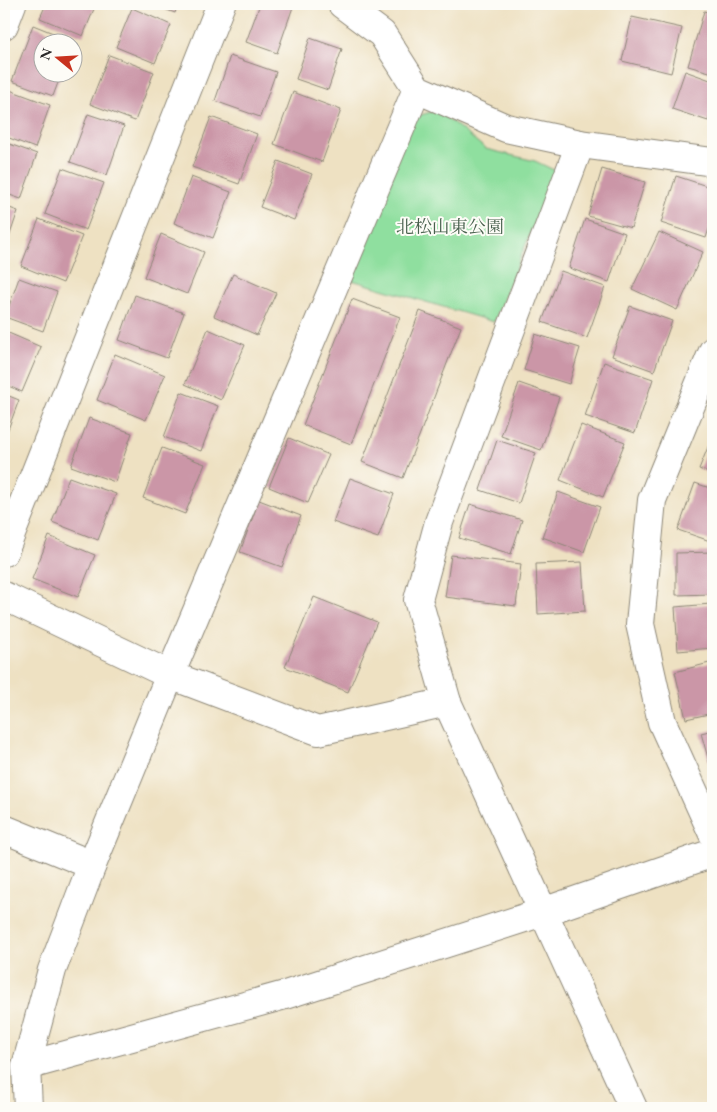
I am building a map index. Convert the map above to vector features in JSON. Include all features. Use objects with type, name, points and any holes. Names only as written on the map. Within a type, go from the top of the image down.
[{"type":"street","points":[[4,25],[12,4]]},
{"type":"street","points":[[4,552],[221,4]]},
{"type":"street","points":[[342,4],[382,34],[417,88],[506,128],[580,144],[713,162]]},
{"type":"street","points":[[28,1108],[26,1066],[52,970],[92,865],[417,88]]},
{"type":"street","points":[[580,144],[439,522],[418,600],[447,702],[633,1108]]},
{"type":"street","points":[[713,351],[652,500],[640,624],[662,722],[713,834]]},
{"type":"street","points":[[4,596],[170,675],[318,731],[447,702]]},
{"type":"street","points":[[4,829],[92,865]]},
{"type":"street","points":[[26,1066],[286,996],[543,912],[713,853]]},
{"type":"green space","name":"北松山東公園","points":[[437,110],[486,149],[535,161],[556,171],[494,322],[345,278],[411,118]]},
{"type":"building","points":[[46,4],[96,4],[83,36],[82,32],[73,32],[40,18]]},
{"type":"building","points":[[151,4],[178,4],[175,13]]},
{"type":"building","points":[[260,4],[294,4],[277,53],[246,42]]},
{"type":"building","points":[[132,8],[171,25],[155,63],[116,47]]},
{"type":"building","points":[[704,11],[713,14],[713,73],[688,66]]},
{"type":"building","points":[[632,17],[682,28],[671,73],[622,61]]},
{"type":"building","points":[[33,25],[50,32],[32,32],[32,82],[58,82],[53,96],[12,81]]},
{"type":"building","points":[[310,38],[342,49],[328,90],[296,79]]},
{"type":"building","points":[[109,55],[154,72],[135,121],[90,104]]},
{"type":"building","points":[[230,56],[276,72],[260,117],[215,101]]},
{"type":"building","points":[[685,71],[713,81],[713,107],[708,121],[672,109]]},
{"type":"building","points":[[7,89],[50,105],[35,148],[4,136],[4,99]]},
{"type":"building","points":[[293,92],[341,110],[322,162],[274,144]]},
{"type":"building","points":[[88,114],[124,126],[107,175],[70,162]]},
{"type":"building","points":[[211,117],[257,134],[239,184],[192,167]]},
{"type":"building","points":[[4,142],[37,154],[21,199],[4,193]]},
{"type":"building","points":[[278,161],[312,174],[294,220],[260,207]]},
{"type":"building","points":[[62,168],[104,183],[86,230],[45,214]]},
{"type":"building","points":[[602,169],[645,182],[631,228],[588,216]]},
{"type":"building","points":[[676,176],[713,188],[713,216],[706,238],[661,223]]},
{"type":"building","points":[[191,177],[231,192],[213,238],[174,223]]},
{"type":"building","points":[[4,206],[18,211],[4,252]]},
{"type":"building","points":[[39,219],[82,236],[63,283],[21,266]]},
{"type":"building","points":[[585,219],[625,233],[609,282],[569,268]]},
{"type":"building","points":[[659,232],[703,252],[677,310],[632,289]]},
{"type":"building","points":[[161,234],[204,252],[187,294],[144,277]]},
{"type":"building","points":[[561,271],[605,287],[587,338],[542,322]]},
{"type":"building","points":[[233,274],[276,293],[257,335],[214,316]]},
{"type":"building","points":[[19,278],[57,292],[43,331],[5,317]]},
{"type":"building","points":[[135,295],[184,313],[167,358],[119,340]]},
{"type":"building","points":[[352,299],[400,317],[351,444],[303,425]]},
{"type":"building","points":[[630,306],[672,321],[654,371],[612,356]]},
{"type":"building","points":[[420,311],[461,327],[403,478],[362,462]]},
{"type":"building","points":[[208,329],[245,345],[221,400],[185,384]]},
{"type":"building","points":[[4,331],[41,347],[22,392],[4,384]]},
{"type":"building","points":[[535,334],[580,348],[569,384],[524,370]]},
{"type":"building","points":[[115,354],[165,375],[146,420],[97,400]]},
{"type":"building","points":[[604,362],[653,379],[635,433],[585,416]]},
{"type":"building","points":[[519,383],[559,397],[541,450],[501,436]]},
{"type":"building","points":[[181,392],[218,406],[201,451],[164,437]]},
{"type":"building","points":[[4,394],[19,400],[4,440]]},
{"type":"building","points":[[89,418],[132,433],[115,482],[71,466]]},
{"type":"building","points":[[581,425],[625,442],[603,497],[560,480]]},
{"type":"building","points":[[713,435],[713,475],[699,469]]},
{"type":"building","points":[[289,438],[329,455],[308,503],[269,487]]},
{"type":"building","points":[[497,440],[536,453],[519,503],[480,490]]},
{"type":"building","points":[[162,448],[205,464],[185,514],[143,498]]},
{"type":"building","points":[[69,477],[116,494],[98,540],[52,522]]},
{"type":"building","points":[[350,478],[394,494],[378,538],[333,522]]},
{"type":"building","points":[[695,483],[713,489],[713,542],[678,530]]},
{"type":"building","points":[[558,492],[600,507],[584,552],[542,537]]},
{"type":"building","points":[[259,500],[301,516],[282,567],[240,552]]},
{"type":"building","points":[[470,504],[522,520],[511,554],[459,538]]},
{"type":"building","points":[[49,536],[95,555],[78,597],[32,579]]},
{"type":"building","points":[[713,552],[713,594],[676,595],[676,553]]},
{"type":"building","points":[[451,555],[521,564],[516,606],[445,597]]},
{"type":"building","points":[[582,562],[585,611],[538,614],[536,564]]},
{"type":"building","points":[[314,597],[377,622],[348,692],[285,667]]},
{"type":"building","points":[[711,604],[713,648],[678,651],[675,607]]},
{"type":"building","points":[[713,662],[713,713],[686,719],[675,672]]},
{"type":"building","points":[[713,730],[713,776],[701,733]]}]
